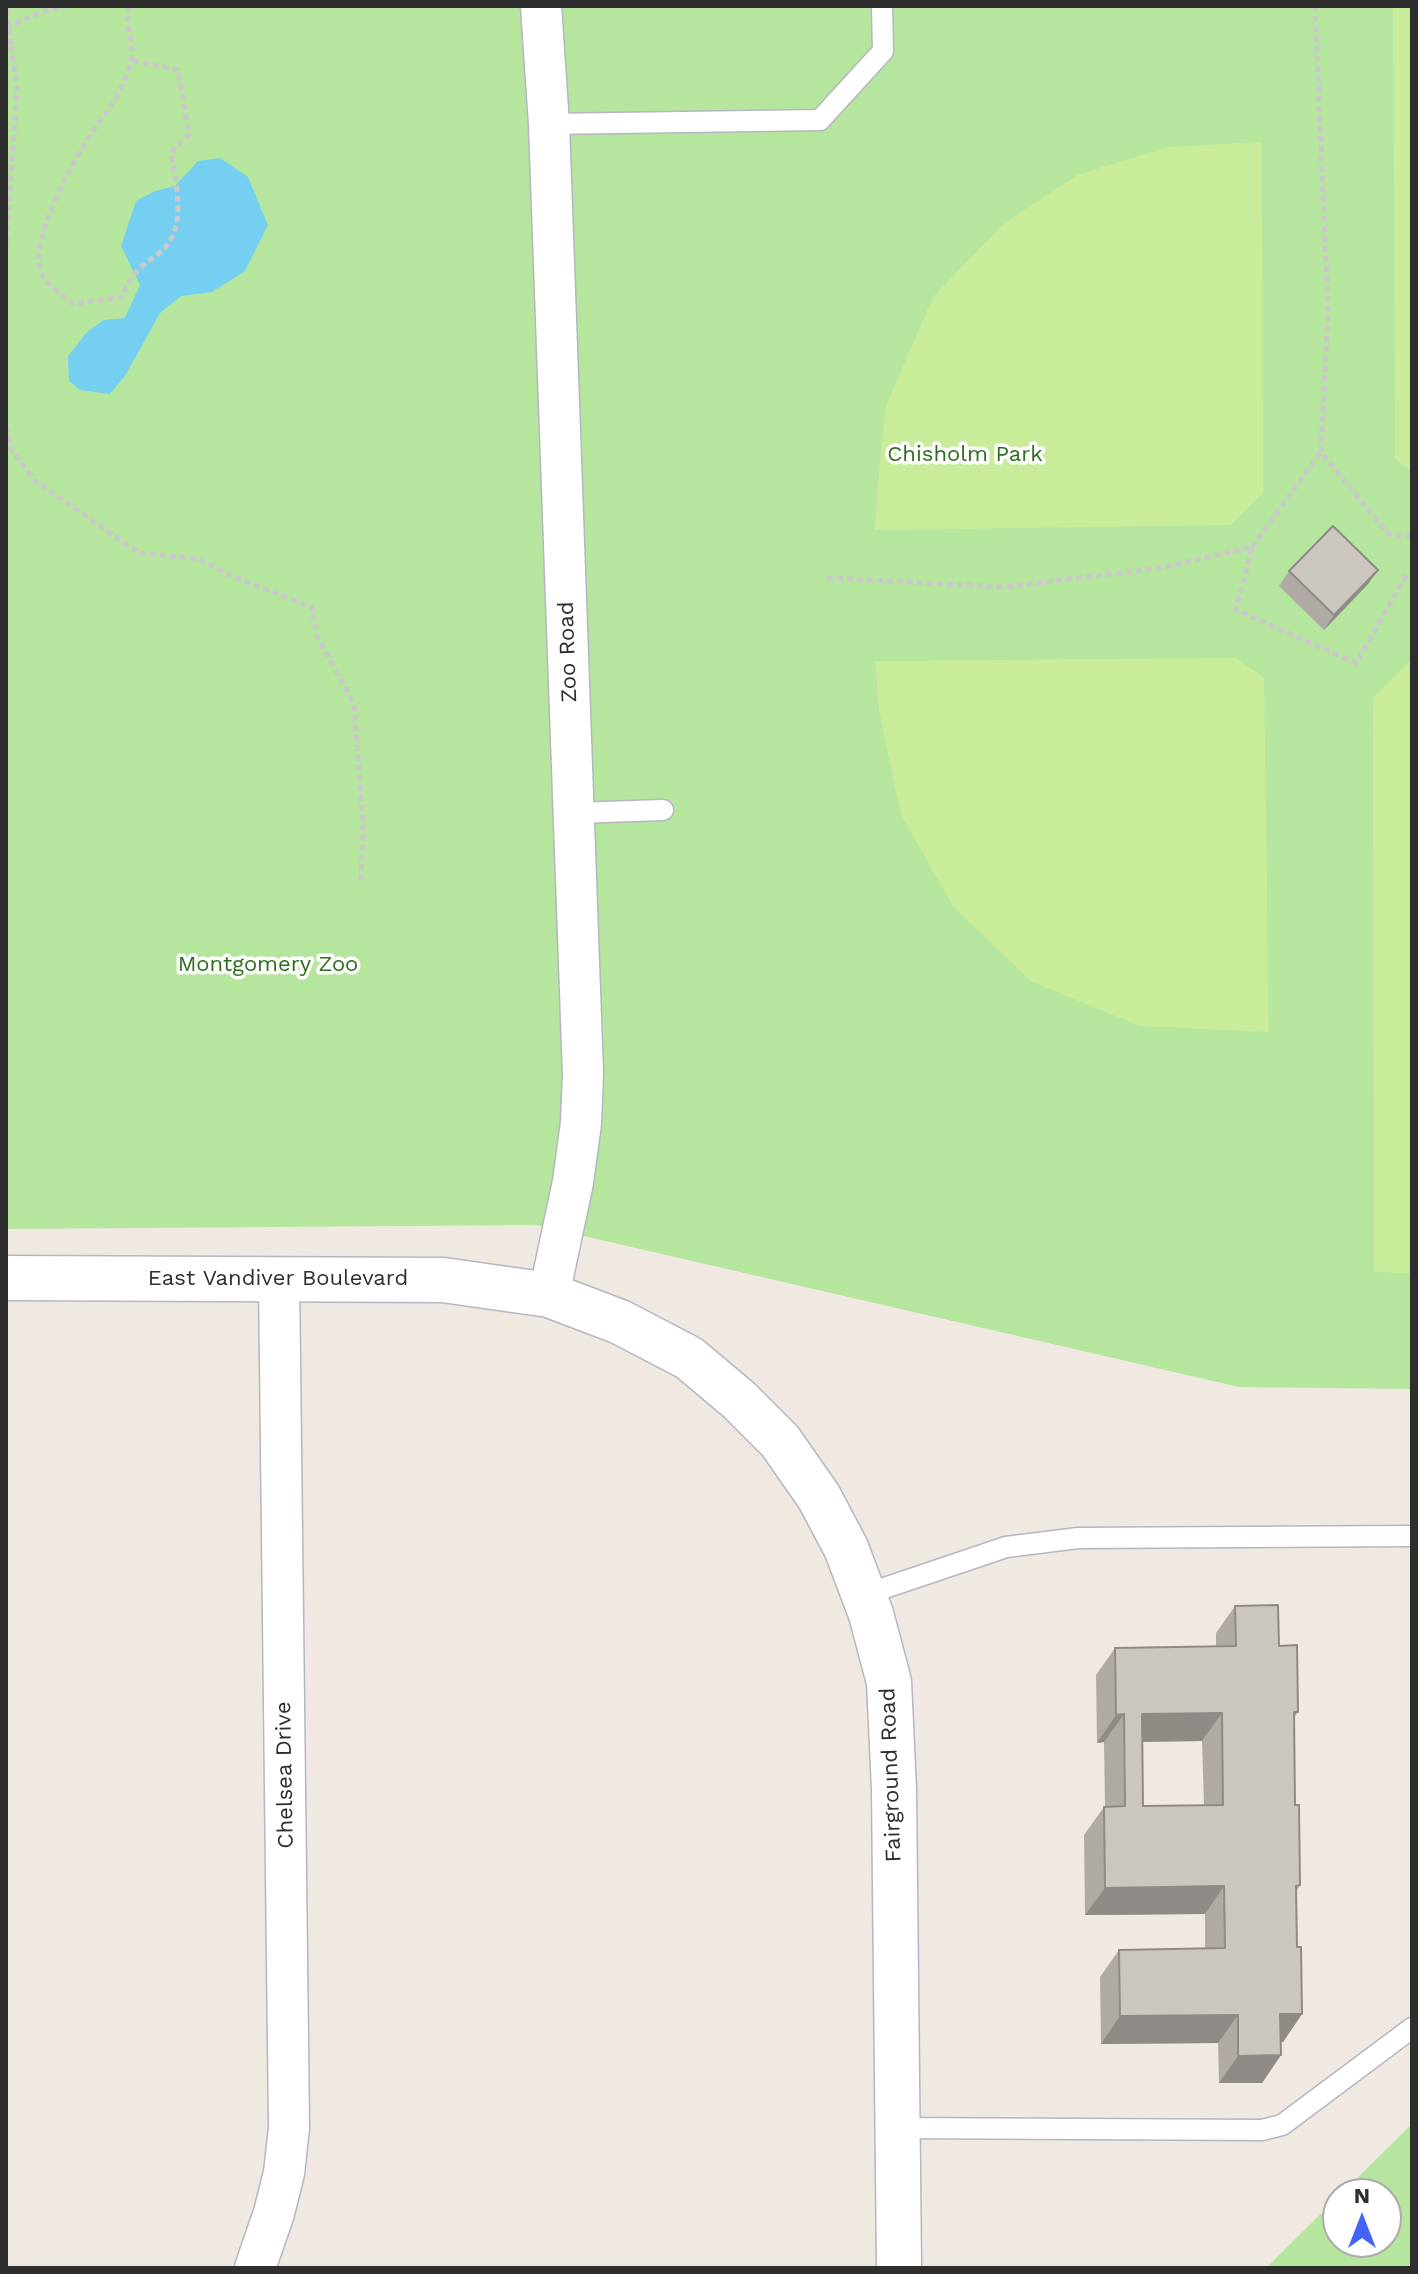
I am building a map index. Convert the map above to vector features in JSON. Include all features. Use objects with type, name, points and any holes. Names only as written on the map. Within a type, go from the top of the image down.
[{"type":"street","name":"Zoo Road","points":[[541,6],[549,124],[583,1074],[581,1123],[573,1182],[549,1295]]},
{"type":"street","name":"East Vandiver Boulevard","points":[[6,1278],[443,1280],[549,1295]]},
{"type":"street","name":"Chelsea Drive","points":[[255,2268],[284,2173],[289,2128],[279,1278]]},
{"type":"street","name":"Fairground Road","points":[[549,1295],[620,1322],[689,1358],[739,1400],[780,1441],[819,1497],[846,1548],[864,1595],[889,1682],[892,1729],[899,2268]]},
{"type":"lane","points":[[549,124],[820,120],[883,51],[882,6]]},
{"type":"lane","points":[[574,813],[663,810]]},
{"type":"lane","points":[[864,1595],[1006,1547],[1078,1538],[1412,1536]]},
{"type":"lane","points":[[898,2128],[1262,2130],[1282,2125],[1412,2028]]},
{"type":"path","points":[[6,27],[66,6]]},
{"type":"path","points":[[129,6],[126,20],[131,60],[112,107],[87,139],[60,189],[42,235],[37,259],[42,277],[73,304],[122,297],[128,281],[143,263],[161,252],[176,230],[179,208],[171,153],[189,134],[178,70],[131,60]]},
{"type":"path","points":[[1315,6],[1328,310],[1321,452],[1252,547],[1236,610],[1356,663],[1407,574],[1412,574]]},
{"type":"path","points":[[6,251],[17,88],[7,8]]},
{"type":"path","points":[[6,427],[11,449],[34,480],[139,553],[199,559],[227,574],[312,607],[317,636],[354,704],[363,825],[361,881]]},
{"type":"path","points":[[1321,452],[1388,534],[1412,537]]},
{"type":"path","points":[[827,578],[1004,587],[1160,568],[1252,547]]},
{"type":"green space","name":"Chisholm Park","points":[[6,6],[1412,6],[1412,1389],[1239,1387],[536,1225],[6,1229]]},
{"type":"green space","points":[[1393,6],[1412,6],[1412,473],[1395,458]]},
{"type":"green space","points":[[1262,142],[1263,493],[1231,525],[874,530],[885,408],[933,297],[1004,223],[1077,175],[1168,147]]},
{"type":"green space","points":[[1236,658],[1264,678],[1269,1032],[1140,1026],[1030,981],[953,906],[901,815],[879,710],[875,661]]},
{"type":"green space","points":[[1412,659],[1412,1273],[1374,1272],[1373,698]]},
{"type":"green space","points":[[1412,2124],[1412,2268],[1266,2268],[1322,2213],[1322,2258],[1402,2258],[1402,2178],[1357,2178]]},
{"type":"water","points":[[220,158],[248,177],[268,225],[245,271],[212,292],[181,296],[160,313],[125,376],[110,394],[80,390],[69,381],[68,356],[87,332],[104,320],[125,318],[140,285],[121,246],[136,201],[155,191],[175,186],[198,161]]},
{"type":"building","points":[[1333,526],[1378,570],[1334,615],[1289,571]]},
{"type":"building","points":[[1278,1605],[1279,1646],[1297,1645],[1295,1805],[1299,1805],[1300,1885],[1296,1886],[1302,2014],[1280,2014],[1281,2055],[1238,2056],[1238,2015],[1120,2016],[1119,1950],[1225,1948],[1224,1886],[1105,1888],[1104,1807],[1125,1806],[1124,1714],[1116,1715],[1115,1648],[1236,1646],[1235,1606]],"holes":[[[1222,1713],[1223,1805],[1143,1806],[1142,1714]]]},
{"type":"park label","name":"Montgomery Zoo","points":[[268,965]]}]
